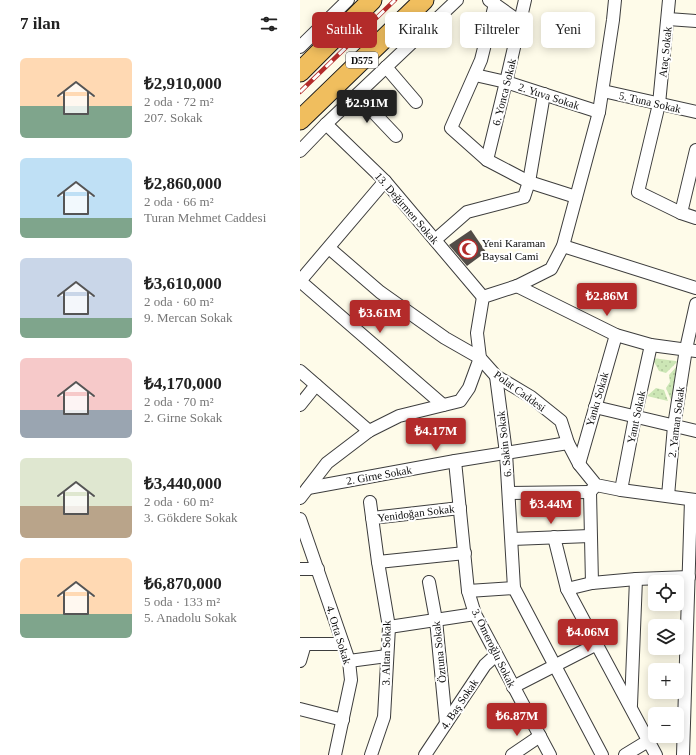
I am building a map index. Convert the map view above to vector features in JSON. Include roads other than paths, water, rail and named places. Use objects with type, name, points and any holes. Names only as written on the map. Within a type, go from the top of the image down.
[{"type":"highway","points":[[300,72],[372,0]]},
{"type":"highway","name":"D575","points":[[300,120],[424,0]]},
{"type":"street","points":[[300,47],[348,0]]},
{"type":"street","points":[[300,151],[326,124],[456,0]]},
{"type":"street","name":"6. Yonca Sokak","points":[[522,12],[525,0]]},
{"type":"street","points":[[300,498],[327,463],[369,431],[399,416],[460,401],[469,388],[480,358],[477,333],[483,297],[517,286],[551,269],[563,246],[599,112],[615,0]]},
{"type":"street","name":"Ataç Sokak","points":[[669,0],[659,104],[638,192],[681,212]]},
{"type":"street","points":[[506,12],[492,2],[481,60],[451,128],[487,160],[529,182],[576,197]]},
{"type":"street","points":[[668,19],[696,21]]},
{"type":"street","name":"6. Yonca Sokak","points":[[487,160],[514,48]]},
{"type":"street","points":[[386,67],[416,102]]},
{"type":"street","name":"2. Yuva Sokak","points":[[475,75],[506,82],[599,112]]},
{"type":"street","name":"5. Tuna Sokak","points":[[603,91],[696,112]]},
{"type":"street","points":[[435,240],[467,212],[524,196],[529,182],[544,94]]},
{"type":"street","points":[[357,95],[396,136]]},
{"type":"street","name":"13. Değirmen Sokak","points":[[326,124],[385,181],[483,297]]},
{"type":"street","points":[[696,150],[681,212],[696,218]]},
{"type":"street","points":[[385,181],[300,281],[443,405]]},
{"type":"street","points":[[563,246],[696,288]]},
{"type":"street","name":"Polat Caddesi","points":[[329,248],[380,292],[445,338],[480,358],[496,376],[531,397],[561,421],[568,443],[593,488]]},
{"type":"street","points":[[517,286],[616,335],[652,345],[691,350]]},
{"type":"street","name":"2. Yaman Sokak","points":[[668,496],[674,426],[691,350],[696,304]]},
{"type":"street","name":"Yankı Sokak","points":[[579,464],[616,335]]},
{"type":"street","name":"Yanıt Sokak","points":[[621,490],[635,417],[652,345]]},
{"type":"street","points":[[300,370],[369,431]]},
{"type":"street","name":"6. Sakin Sokak","points":[[496,376],[506,453],[514,588],[602,755]]},
{"type":"street","points":[[300,405],[316,385]]},
{"type":"street","points":[[595,407],[696,431]]},
{"type":"street","name":"2. Girne Sokak","points":[[308,488],[455,461],[568,443]]},
{"type":"street","name":"3. Ömeroğlu Sokak","points":[[455,461],[468,591],[475,614],[550,755]]},
{"type":"street","points":[[592,583],[590,536],[593,488]]},
{"type":"street","points":[[509,493],[593,488],[621,490],[694,500],[689,577],[683,755]]},
{"type":"street","name":"3. Altan Sokak","points":[[370,502],[389,627],[384,717],[371,755]]},
{"type":"street","name":"Yenidoğan Sokak","points":[[372,518],[460,508]]},
{"type":"street","name":"4. Orta Sokak","points":[[300,519],[349,661],[351,680],[335,755]]},
{"type":"street","points":[[512,539],[590,536]]},
{"type":"street","points":[[554,537],[567,589],[631,706],[648,741],[625,755]]},
{"type":"street","points":[[378,562],[464,553]]},
{"type":"street","points":[[300,569],[318,570]]},
{"type":"street","points":[[567,589],[592,583],[689,577]]},
{"type":"street","points":[[631,706],[636,580]]},
{"type":"street","name":"Öztuna Sokak","points":[[429,582],[436,620],[446,723]]},
{"type":"street","points":[[468,591],[514,588]]},
{"type":"street","points":[[389,627],[475,614]]},
{"type":"street","points":[[300,661],[303,644],[343,644]]},
{"type":"street","points":[[513,687],[597,644]]},
{"type":"street","name":"4. Baş Sokak","points":[[425,755],[485,665],[496,655]]},
{"type":"street","points":[[349,661],[388,656]]},
{"type":"street","points":[[300,709],[343,720]]},
{"type":"street","points":[[512,755],[540,736]]},
{"type":"street","points":[[649,743],[656,755]]},
{"type":"railway","points":[[300,92],[395,0]]},
{"type":"place","name":"Yeni Karaman Baysal Cami","points":[[468,249]]}]
